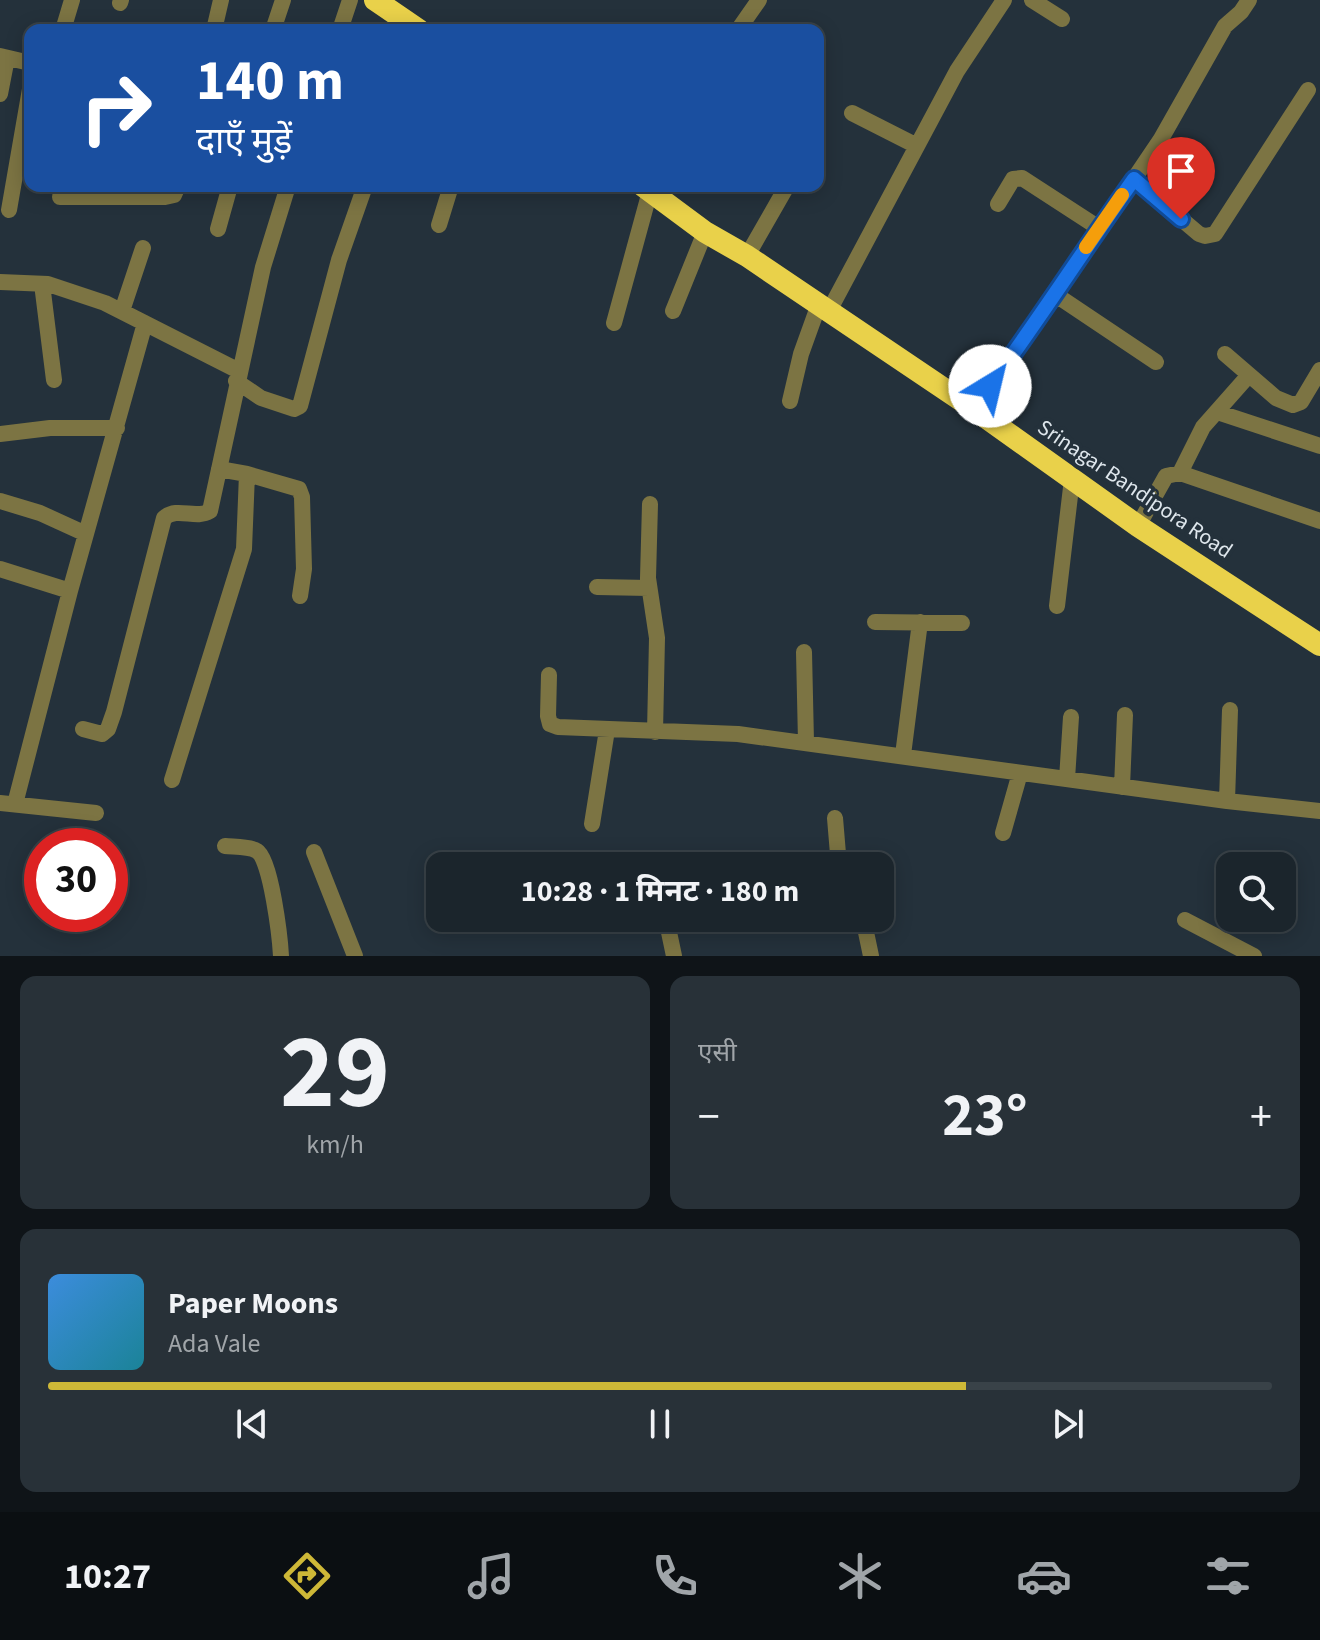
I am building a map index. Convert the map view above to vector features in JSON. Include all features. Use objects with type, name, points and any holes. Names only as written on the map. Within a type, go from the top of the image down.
[{"type":"highway","points":[[375,0],[410,24]]},
{"type":"highway","name":"Srinagar Bandipora Road","points":[[651,192],[705,232],[747,256],[974,409],[1138,526],[1320,645]]},
{"type":"street","points":[[65,24],[72,0]]},
{"type":"street","points":[[215,24],[221,0]]},
{"type":"street","points":[[275,24],[283,0]]},
{"type":"street","points":[[342,24],[350,0]]},
{"type":"street","points":[[742,24],[759,0]]},
{"type":"street","points":[[790,401],[801,354],[824,308],[957,71],[1004,0]]},
{"type":"street","points":[[1032,0],[1062,19]]},
{"type":"street","points":[[974,409],[1056,295],[1161,139],[1225,26],[1249,0]]},
{"type":"street","points":[[0,94],[3,57],[24,62]]},
{"type":"street","points":[[1134,179],[1199,234],[1215,234],[1308,90]]},
{"type":"street","points":[[852,113],[917,146]]},
{"type":"street","points":[[9,210],[24,124]]},
{"type":"street","points":[[998,204],[1013,179],[1022,178],[1099,228]]},
{"type":"street","points":[[60,197],[170,197],[174,192]]},
{"type":"street","points":[[218,229],[228,192]]},
{"type":"street","points":[[83,729],[102,734],[111,721],[164,518],[172,512],[210,511],[269,241],[286,192]]},
{"type":"street","points":[[0,282],[42,284],[80,294],[122,311],[238,376],[261,398],[294,409],[300,406],[339,260],[363,192]]},
{"type":"street","points":[[439,225],[449,192]]},
{"type":"street","points":[[614,323],[645,192]]},
{"type":"street","points":[[747,256],[784,192]]},
{"type":"street","points":[[673,311],[705,232]]},
{"type":"street","points":[[122,311],[143,248]]},
{"type":"street","points":[[42,284],[54,380]]},
{"type":"street","points":[[1056,295],[1156,362]]},
{"type":"street","points":[[96,813],[7,803],[145,323]]},
{"type":"street","points":[[1225,354],[1276,398],[1296,405],[1301,402],[1320,370]]},
{"type":"street","points":[[1180,473],[1203,427],[1249,375]]},
{"type":"street","points":[[1217,412],[1320,446]]},
{"type":"street","points":[[0,434],[50,428],[117,428]]},
{"type":"street","points":[[219,469],[293,486],[301,492],[304,569],[300,596]]},
{"type":"street","points":[[1138,526],[1171,472],[1320,521]]},
{"type":"street","points":[[172,780],[244,549],[247,474]]},
{"type":"street","points":[[1057,606],[1072,479]]},
{"type":"street","points":[[0,501],[40,513],[86,534]]},
{"type":"street","points":[[650,504],[649,588],[657,638],[655,732]]},
{"type":"street","points":[[0,569],[70,591]]},
{"type":"street","points":[[597,587],[649,588]]},
{"type":"street","points":[[875,622],[962,623]]},
{"type":"street","points":[[903,755],[920,622]]},
{"type":"street","points":[[804,652],[806,742]]},
{"type":"street","points":[[549,675],[548,716],[550,724],[558,727],[738,734],[1320,811]]},
{"type":"street","points":[[1227,801],[1230,710]]},
{"type":"street","points":[[1122,787],[1125,715]]},
{"type":"street","points":[[1067,779],[1071,717]]},
{"type":"street","points":[[592,824],[607,730]]},
{"type":"street","points":[[1003,833],[1020,773]]},
{"type":"street","points":[[835,818],[838,852]]},
{"type":"street","points":[[225,846],[253,849],[262,857],[278,925],[281,956]]},
{"type":"street","points":[[314,852],[355,956]]},
{"type":"street","points":[[1185,920],[1254,956]]},
{"type":"street","points":[[669,932],[674,956]]},
{"type":"street","points":[[866,932],[871,956]]},
{"type":"slow traffic","points":[[1086,247],[1122,195]]},
{"type":"route","points":[[990,386],[1134,179],[1181,219]]}]
